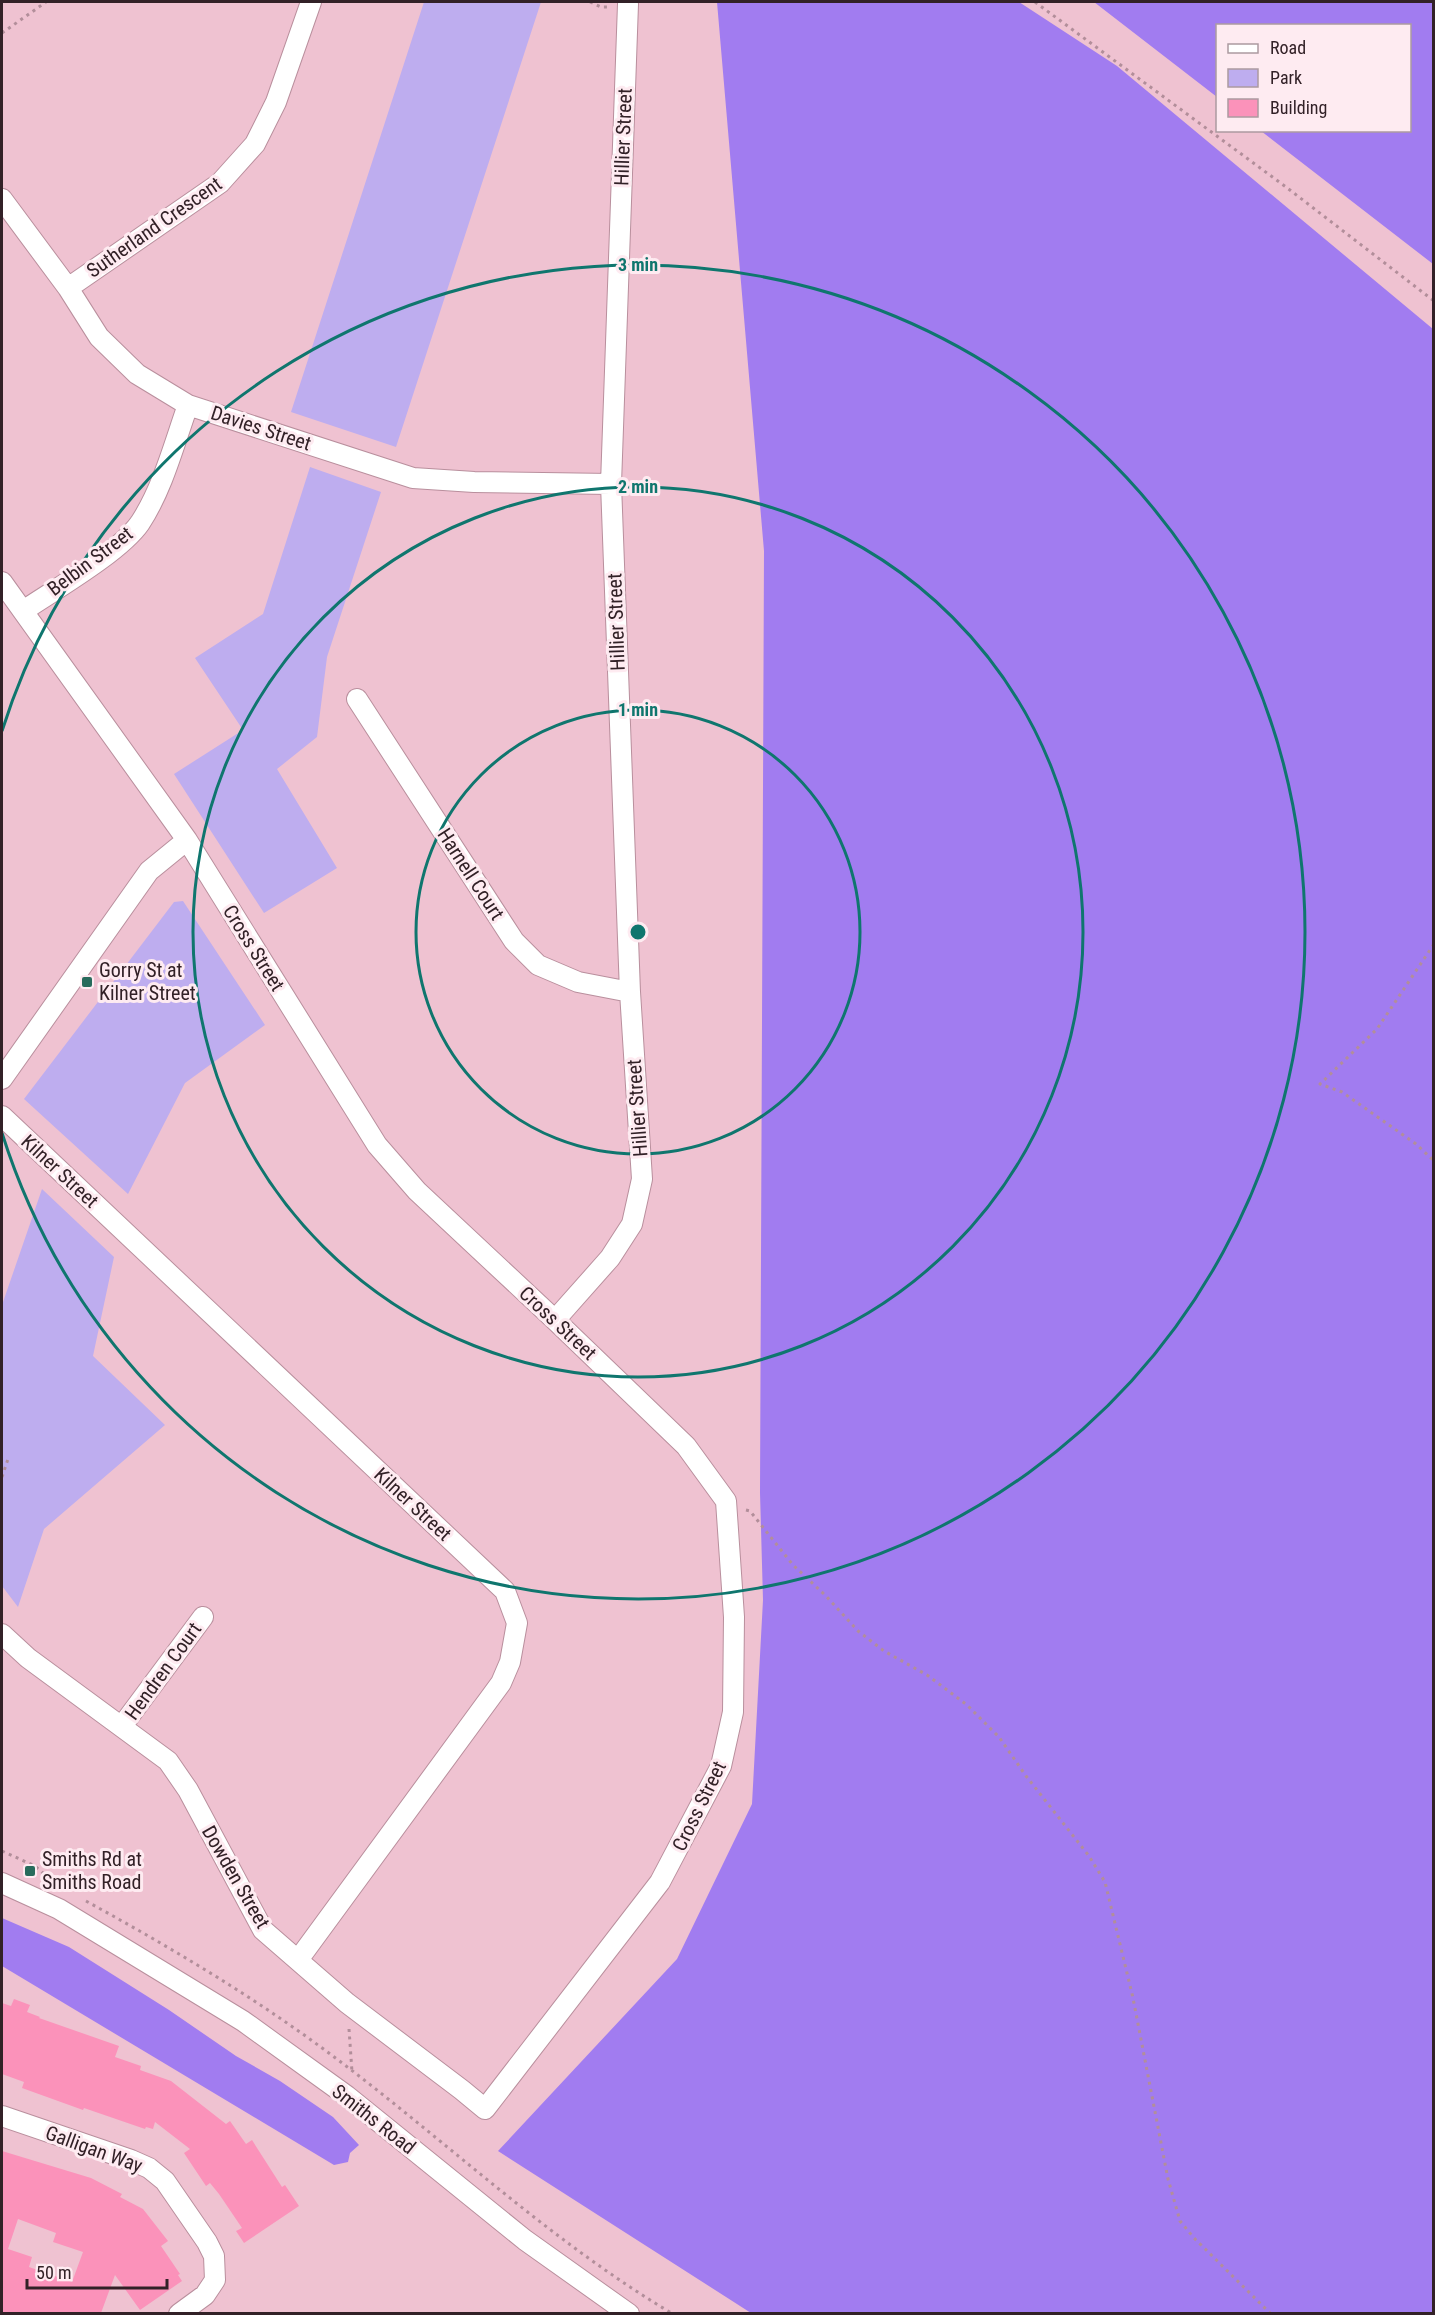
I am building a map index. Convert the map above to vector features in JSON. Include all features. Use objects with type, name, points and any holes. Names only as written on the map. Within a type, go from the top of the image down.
[{"type":"street","name":"Sutherland Crescent","points":[[68,288],[220,183],[255,144],[276,102],[311,2]]},
{"type":"street","name":"Hillier Street","points":[[555,1320],[610,1258],[632,1224],[642,1179],[630,992],[611,484],[628,4]]},
{"type":"street","name":"Davies Street","points":[[2,199],[68,288],[99,337],[137,374],[188,405],[413,478],[474,482],[611,484]]},
{"type":"street","name":"Belbin Street","points":[[23,611],[111,551],[139,524],[160,485],[188,405]]},
{"type":"street","name":"Cross Street","points":[[2,582],[187,840],[377,1144],[417,1191],[686,1446],[726,1501],[734,1617],[733,1712],[722,1766],[660,1882],[484,2109]]},
{"type":"street","name":"Harnell Court","points":[[357,699],[514,941],[538,965],[578,982],[630,992]]},
{"type":"street","points":[[2,1079],[150,871],[187,840]]},
{"type":"street","name":"Kilner Street","points":[[2,1116],[505,1591],[517,1623],[510,1662],[501,1683],[298,1960]]},
{"type":"street","name":"Hendren Court","points":[[122,1726],[203,1617]]},
{"type":"street","name":"Dowden Street","points":[[2,1634],[28,1658],[168,1761],[188,1790],[263,1930],[347,2003],[484,2109]]},
{"type":"street","name":"Smiths Road","points":[[2,1883],[59,1909],[243,2021],[347,2096],[525,2240],[629,2313]]},
{"type":"street","name":"Smiths Road","points":[[2,1897],[108,1940]]},
{"type":"street","name":"Galligan Way","points":[[2,2116],[131,2160],[148,2168],[165,2181],[214,2256],[215,2280],[206,2295],[178,2313]]},
{"type":"path","points":[[2,33],[45,2]]},
{"type":"path","points":[[1035,2],[1286,187],[1434,302]]},
{"type":"path","points":[[1434,944],[1377,1029],[1320,1084],[1342,1092],[1416,1144],[1434,1161]]},
{"type":"path","points":[[2,1477],[9,1456]]},
{"type":"path","points":[[726,1501],[750,1512],[793,1565],[858,1631],[884,1651],[927,1675],[967,1705],[999,1737],[1026,1776],[1089,1856],[1105,1882],[1133,1998],[1168,2179],[1180,2221],[1194,2238],[1271,2313]]},
{"type":"path","points":[[347,2003],[352,2072]]},
{"type":"green space","points":[[424,2],[541,2],[396,447],[291,412]]},
{"type":"green space","points":[[310,467],[381,492],[327,657],[317,737],[277,769],[337,868],[264,913],[174,774],[243,730],[195,658],[263,614]]},
{"type":"green space","points":[[183,901],[265,1025],[185,1083],[128,1194],[24,1099],[174,902]]},
{"type":"green space","points":[[42,1189],[114,1257],[93,1356],[165,1425],[44,1529],[18,1607],[2,1586],[2,1305]]},
{"type":"shaded area","points":[[717,2],[1019,2],[1117,66],[1433,329],[1433,2313],[751,2313],[498,2151],[677,1959],[752,1804],[763,1600],[760,1493],[764,551]]},
{"type":"shaded area","points":[[1094,2],[1433,2],[1433,264],[1262,132],[1411,132],[1411,24],[1216,24],[1216,96]]},
{"type":"shaded area","points":[[2,1918],[69,1947],[333,2117],[359,2145],[350,2153],[348,2162],[334,2165],[2,1966]]},
{"type":"building","points":[[14,1999],[30,2005],[27,2012],[39,2018],[119,2046],[115,2057],[141,2066],[140,2070],[171,2081],[226,2124],[230,2121],[246,2144],[252,2140],[282,2187],[285,2185],[299,2206],[244,2243],[236,2231],[242,2228],[210,2183],[206,2186],[184,2153],[190,2149],[155,2122],[153,2129],[146,2127],[145,2129],[84,2108],[83,2110],[22,2088],[24,2082],[2,2074],[2,2003],[11,2006]]},
{"type":"building","points":[[2,2151],[91,2178],[122,2194],[120,2197],[143,2209],[168,2241],[161,2246],[180,2274],[178,2275],[182,2281],[140,2310],[115,2275],[101,2313],[2,2313]],"holes":[[[18,2219],[56,2233],[53,2242],[83,2252],[72,2282],[29,2267],[32,2257],[8,2249]]]},
{"type":"place","name":"Gorry St at Kilner Street","points":[[87,982]]},
{"type":"place","name":"Smiths Rd at Smiths Road","points":[[30,1871]]}]
